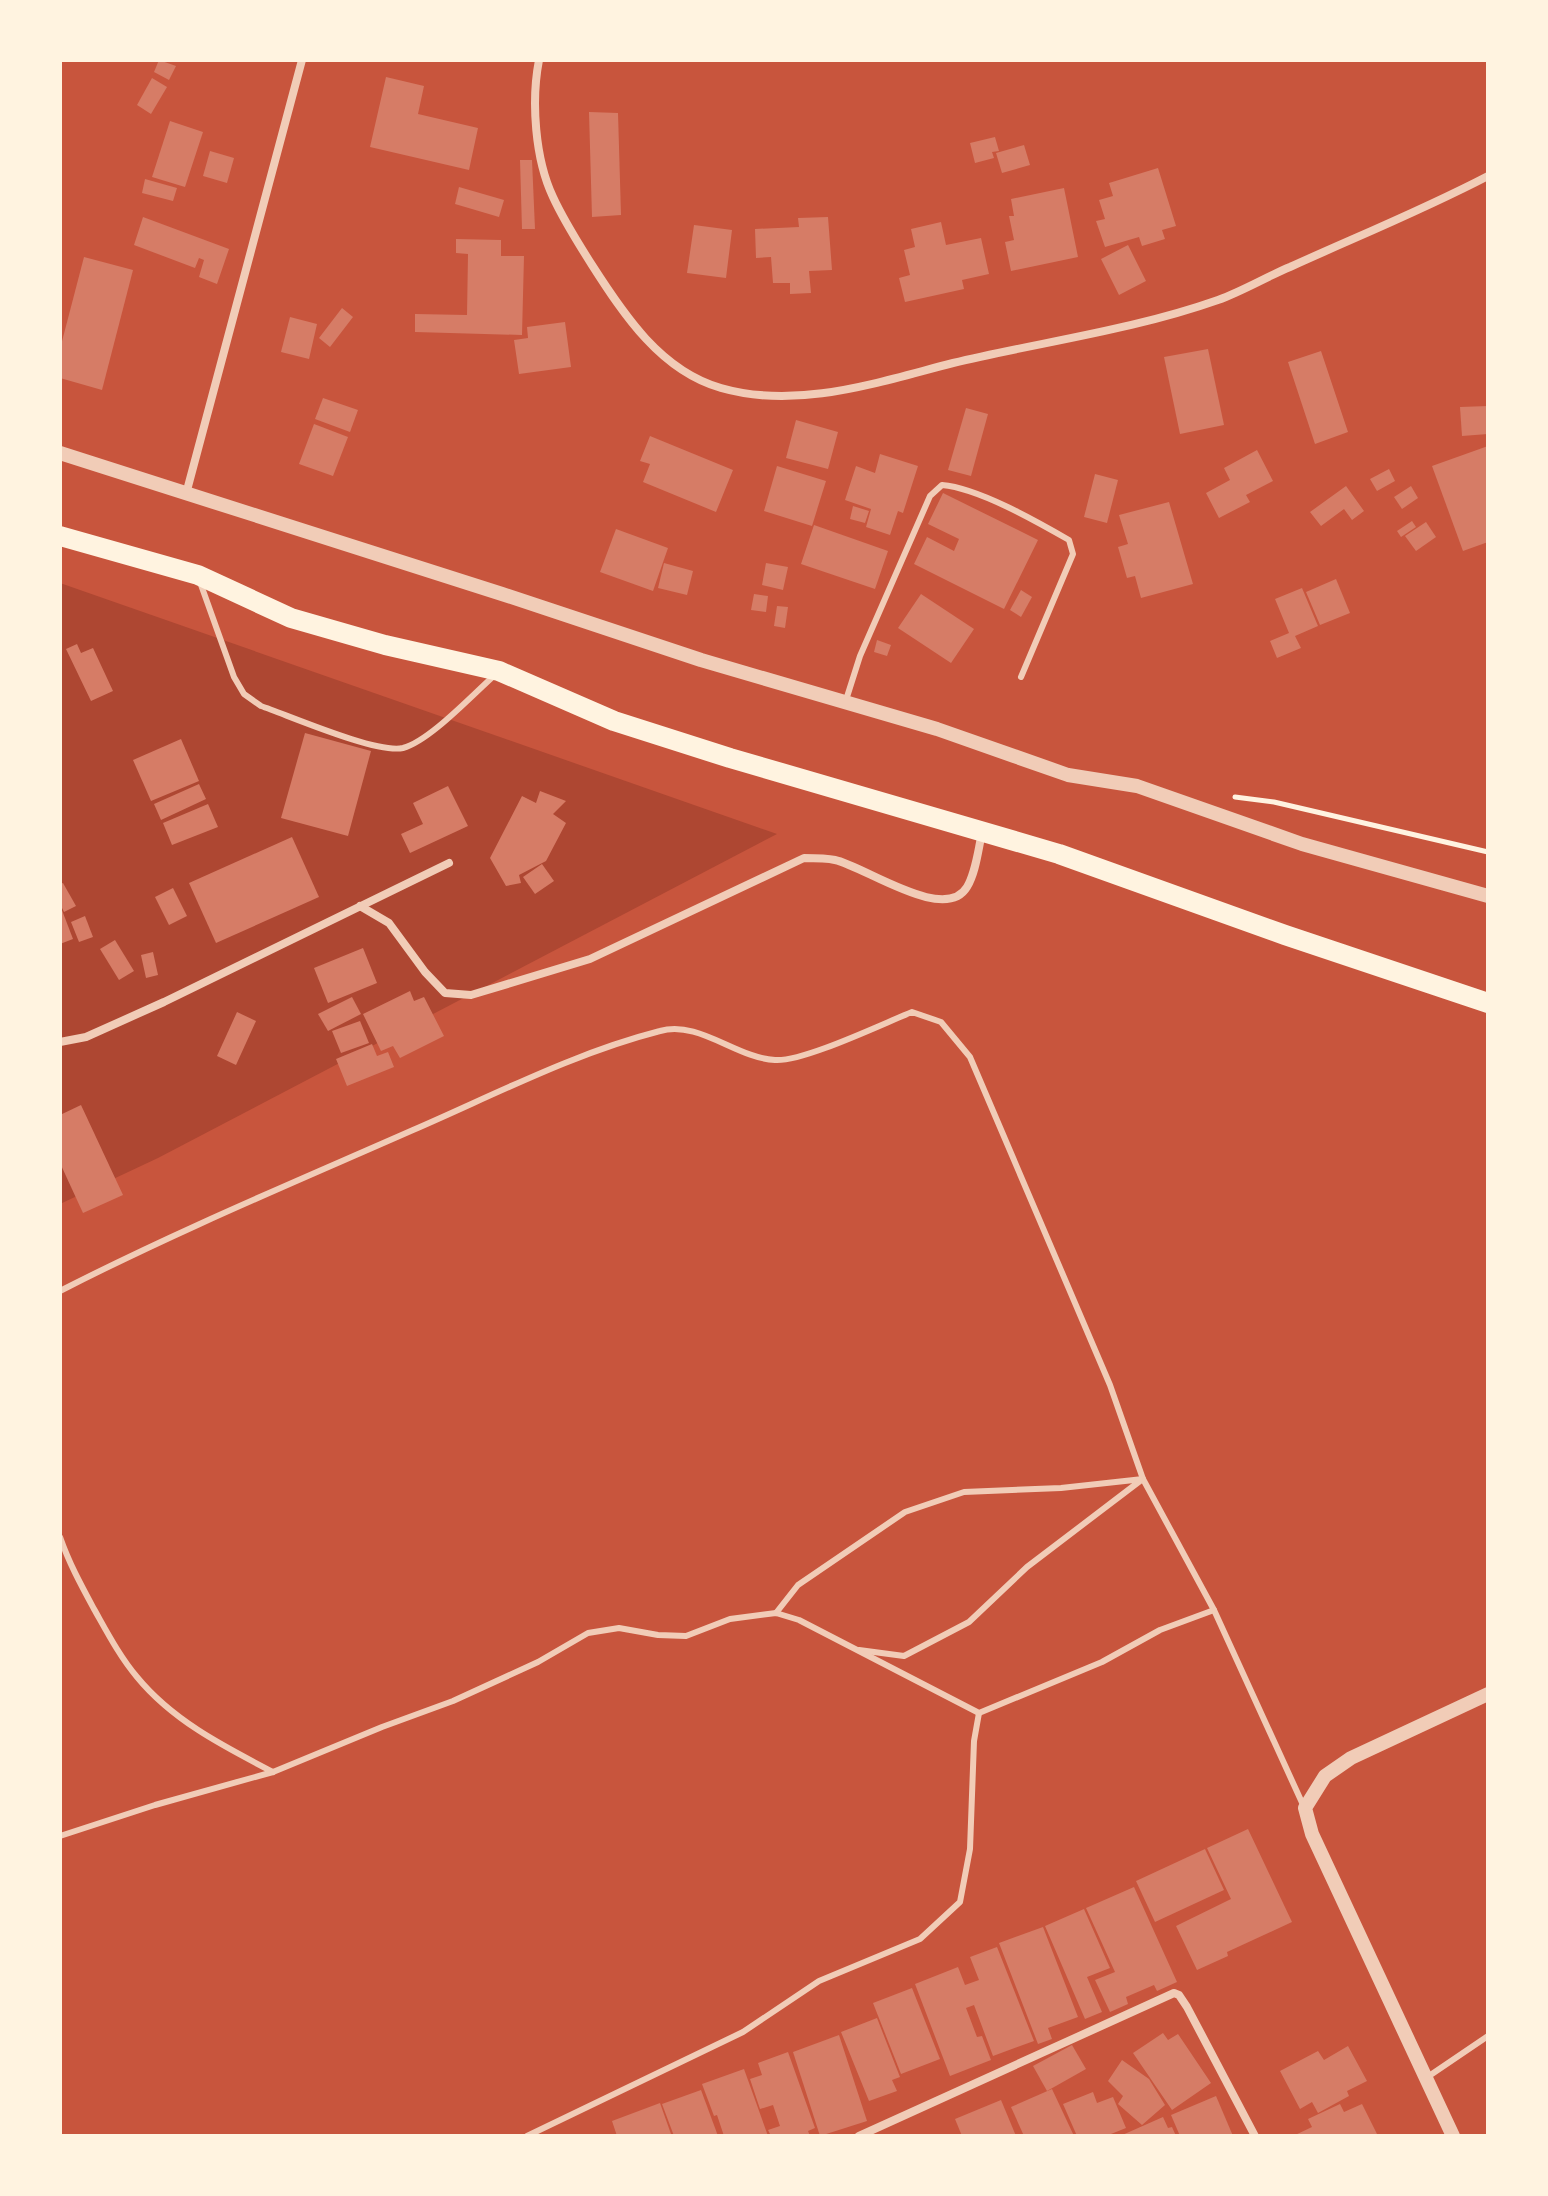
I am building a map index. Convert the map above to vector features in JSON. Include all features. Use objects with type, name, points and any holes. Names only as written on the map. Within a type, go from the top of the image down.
[{"type":"main road","points":[[60,536],[198,575],[291,618],[385,645],[499,671],[614,721],[1059,854],[1488,1003]]},
{"type":"street","points":[[186,494],[302,60]]},
{"type":"street","points":[[539,60],[536,101],[544,174],[552,196],[598,275],[643,336],[666,359],[719,387],[778,397],[850,388],[1147,320],[1219,299],[1385,226],[1488,176]]},
{"type":"street","points":[[60,453],[701,660],[937,729],[1068,775],[1137,786],[1302,844],[1488,896]]},
{"type":"street","points":[[360,906],[389,923],[425,972],[445,993],[471,995],[590,959],[804,858],[836,860],[920,896],[949,900],[966,890],[982,833]]},
{"type":"street","points":[[60,1042],[86,1037],[449,863]]},
{"type":"street","points":[[1453,2136],[1318,1847],[1305,1808],[1325,1776],[1351,1758],[1488,1694]]},
{"type":"street","points":[[859,2136],[1174,1993],[1187,2007],[1255,2136]]},
{"type":"lane","points":[[844,703],[860,656],[930,496],[942,485],[957,486],[1069,540],[1073,554],[1021,677]]},
{"type":"lane","points":[[198,575],[234,677],[244,694],[261,706],[381,747],[403,748],[426,737],[499,671]]},
{"type":"lane","points":[[60,1291],[140,1250],[585,1055],[664,1029],[688,1029],[756,1058],[780,1060],[805,1054],[912,1012],[941,1022],[970,1057],[1110,1385],[1143,1479],[1214,1610],[1305,1808]]},
{"type":"lane","points":[[776,1613],[798,1585],[905,1512],[964,1492],[1061,1488],[1143,1479]]},
{"type":"lane","points":[[852,1649],[904,1656],[969,1622],[1027,1567],[1143,1479]]},
{"type":"lane","points":[[60,1537],[69,1563],[137,1677],[170,1710],[212,1740],[273,1772]]},
{"type":"lane","points":[[60,1836],[273,1772],[493,1683],[588,1633],[619,1628],[686,1636],[730,1619],[776,1613],[799,1620],[979,1713],[1102,1662],[1160,1630],[1214,1610]]},
{"type":"lane","points":[[527,2136],[743,2032],[819,1981],[920,1939],[960,1902],[970,1849],[974,1741],[979,1713]]},
{"type":"lane","points":[[1426,2078],[1488,2036]]},
{"type":"path","points":[[1226,796],[1274,802],[1488,852]]},
{"type":"shaded area","points":[[60,583],[777,834],[158,1158],[60,1204]]},
{"type":"building","points":[[159,60],[176,66],[169,80],[154,72]]},
{"type":"building","points":[[386,77],[424,86],[418,114],[478,128],[469,170],[370,147]]},
{"type":"building","points":[[152,78],[167,87],[151,114],[137,105]]},
{"type":"building","points":[[589,112],[618,113],[621,215],[592,217]]},
{"type":"building","points":[[170,121],[203,132],[185,187],[152,177]]},
{"type":"building","points":[[995,137],[999,151],[992,152],[994,158],[975,163],[970,143]]},
{"type":"building","points":[[1024,145],[1030,165],[1002,173],[996,153]]},
{"type":"building","points":[[210,151],[234,158],[227,183],[203,176]]},
{"type":"building","points":[[520,160],[532,160],[535,229],[522,229]]},
{"type":"building","points":[[1158,168],[1176,226],[1162,230],[1165,239],[1142,246],[1139,237],[1105,247],[1096,221],[1105,219],[1099,200],[1113,196],[1109,183]]},
{"type":"building","points":[[145,179],[177,188],[173,201],[142,193]]},
{"type":"building","points":[[459,187],[504,200],[499,217],[455,204]]},
{"type":"building","points":[[1064,188],[1078,257],[1011,271],[1005,242],[1014,240],[1009,216],[1014,216],[1011,199]]},
{"type":"building","points":[[143,217],[229,249],[217,284],[199,277],[204,260],[199,258],[195,268],[134,245]]},
{"type":"building","points":[[828,217],[832,270],[809,271],[811,293],[790,294],[790,283],[773,283],[771,257],[756,258],[755,229],[799,227],[798,218]]},
{"type":"building","points":[[941,222],[946,245],[981,238],[989,274],[962,280],[964,289],[905,302],[899,278],[910,275],[904,250],[915,247],[911,229]]},
{"type":"building","points":[[694,225],[732,230],[726,278],[687,273]]},
{"type":"building","points":[[456,239],[501,240],[501,256],[524,256],[522,335],[415,332],[415,314],[467,315],[468,254],[456,253]]},
{"type":"building","points":[[1128,245],[1146,281],[1119,295],[1101,259]]},
{"type":"building","points":[[84,257],[133,270],[102,390],[60,378],[60,349]]},
{"type":"building","points":[[342,308],[353,317],[330,347],[319,338]]},
{"type":"building","points":[[290,317],[317,324],[309,359],[281,352]]},
{"type":"building","points":[[565,322],[571,367],[519,374],[514,340],[528,338],[527,327]]},
{"type":"building","points":[[1208,349],[1224,425],[1180,434],[1164,357]]},
{"type":"building","points":[[1321,351],[1348,432],[1315,444],[1288,362]]},
{"type":"building","points":[[323,398],[358,410],[350,432],[315,419]]},
{"type":"building","points":[[1488,406],[1488,434],[1462,436],[1460,407]]},
{"type":"building","points":[[966,408],[988,414],[971,476],[948,470]]},
{"type":"building","points":[[796,420],[838,432],[828,469],[786,458]]},
{"type":"building","points":[[314,424],[348,437],[333,476],[299,464]]},
{"type":"building","points":[[650,436],[733,470],[716,512],[643,482],[650,464],[640,461]]},
{"type":"building","points":[[1488,446],[1488,542],[1463,551],[1432,466]]},
{"type":"building","points":[[1257,450],[1273,481],[1246,495],[1250,502],[1219,518],[1206,493],[1230,480],[1224,468]]},
{"type":"building","points":[[880,454],[918,466],[903,513],[898,511],[890,535],[866,527],[871,509],[845,500],[856,466],[875,473]]},
{"type":"building","points":[[777,466],[826,481],[812,526],[764,511]]},
{"type":"building","points":[[1389,469],[1395,481],[1377,491],[1370,479]]},
{"type":"building","points":[[1095,474],[1118,480],[1107,523],[1084,517]]},
{"type":"building","points":[[1346,486],[1364,511],[1352,520],[1344,509],[1321,526],[1310,512]]},
{"type":"building","points":[[1411,486],[1418,498],[1402,509],[1394,497]]},
{"type":"building","points":[[943,493],[1038,540],[1004,609],[914,564],[927,537],[954,551],[959,539],[928,524]]},
{"type":"building","points":[[1169,502],[1193,584],[1141,598],[1135,576],[1127,578],[1118,547],[1128,544],[1119,515]]},
{"type":"building","points":[[853,506],[869,511],[865,523],[850,519]]},
{"type":"building","points":[[1412,521],[1416,527],[1401,537],[1397,531]]},
{"type":"building","points":[[1426,522],[1436,537],[1416,551],[1405,536]]},
{"type":"building","points":[[814,525],[888,551],[875,589],[801,564]]},
{"type":"building","points":[[616,529],[668,548],[653,591],[600,572]]},
{"type":"building","points":[[664,563],[693,571],[687,595],[658,588]]},
{"type":"building","points":[[766,563],[788,567],[783,590],[762,585]]},
{"type":"building","points":[[1336,579],[1350,613],[1320,625],[1306,592]]},
{"type":"building","points":[[1302,588],[1318,626],[1295,636],[1301,648],[1277,658],[1270,641],[1289,633],[1275,599]]},
{"type":"building","points":[[1021,590],[1032,597],[1021,617],[1010,610]]},
{"type":"building","points":[[754,594],[768,596],[766,612],[751,610]]},
{"type":"building","points":[[921,594],[974,629],[951,663],[898,628]]},
{"type":"building","points":[[777,606],[788,607],[785,628],[774,626]]},
{"type":"building","points":[[877,640],[891,645],[887,656],[874,652]]},
{"type":"building","points":[[77,644],[81,653],[93,648],[113,691],[91,701],[66,649]]},
{"type":"building","points":[[305,733],[371,751],[348,836],[281,818]]},
{"type":"building","points":[[181,739],[199,781],[151,801],[133,760]]},
{"type":"building","points":[[199,784],[206,799],[161,820],[154,804]]},
{"type":"building","points":[[448,786],[468,826],[410,853],[401,834],[423,824],[413,803]]},
{"type":"building","points":[[540,791],[566,801],[553,814],[566,823],[546,861],[519,875],[521,883],[506,886],[490,858],[522,796],[536,803]]},
{"type":"building","points":[[208,804],[218,827],[172,845],[163,823]]},
{"type":"building","points":[[292,837],[319,897],[216,943],[189,883]]},
{"type":"building","points":[[542,864],[554,881],[535,894],[523,877]]},
{"type":"building","points":[[63,883],[76,906],[64,912],[60,904],[60,884]]},
{"type":"building","points":[[173,888],[187,916],[169,925],[155,897]]},
{"type":"building","points":[[60,905],[73,939],[60,944]]},
{"type":"building","points":[[85,916],[93,937],[79,942],[71,922]]},
{"type":"building","points":[[115,940],[134,971],[119,980],[100,949]]},
{"type":"building","points":[[363,948],[377,983],[328,1003],[314,968]]},
{"type":"building","points":[[153,952],[158,975],[146,978],[141,955]]},
{"type":"building","points":[[410,991],[414,1001],[424,997],[444,1036],[400,1058],[393,1046],[381,1051],[363,1014]]},
{"type":"building","points":[[352,997],[361,1014],[328,1031],[318,1014]]},
{"type":"building","points":[[237,1012],[256,1021],[236,1065],[217,1056]]},
{"type":"building","points":[[360,1021],[369,1043],[341,1053],[332,1031]]},
{"type":"building","points":[[372,1044],[377,1056],[388,1052],[394,1067],[347,1086],[336,1059]]},
{"type":"building","points":[[81,1105],[123,1195],[83,1213],[60,1163],[60,1115]]},
{"type":"building","points":[[1248,1829],[1292,1922],[1227,1952],[1228,1956],[1197,1970],[1176,1926],[1231,1899],[1207,1848]]},
{"type":"building","points":[[1205,1849],[1224,1890],[1155,1922],[1136,1881]]},
{"type":"building","points":[[1134,1887],[1177,1982],[1157,1991],[1154,1985],[1126,1997],[1128,2004],[1110,2012],[1095,1980],[1115,1972],[1086,1908]]},
{"type":"building","points":[[1084,1909],[1110,1968],[1087,1977],[1102,2012],[1085,2019],[1045,1926]]},
{"type":"building","points":[[1043,1927],[1078,2017],[1048,2028],[1052,2039],[1038,2044],[999,1943]]},
{"type":"building","points":[[997,1947],[1034,2041],[993,2056],[974,2005],[966,2008],[977,2037],[982,2036],[991,2060],[950,2076],[915,1984],[958,1967],[965,1985],[979,1980],[970,1957]]},
{"type":"building","points":[[912,1988],[940,2059],[901,2074],[873,2003]]},
{"type":"building","points":[[877,2018],[900,2077],[892,2080],[897,2091],[869,2101],[841,2032]]},
{"type":"building","points":[[1163,2033],[1168,2040],[1178,2034],[1211,2083],[1172,2110],[1133,2053]]},
{"type":"building","points":[[839,2035],[867,2121],[820,2136],[793,2052]]},
{"type":"building","points":[[1072,2045],[1086,2069],[1047,2091],[1033,2066]]},
{"type":"building","points":[[1348,2046],[1367,2081],[1347,2091],[1349,2096],[1318,2113],[1312,2102],[1300,2109],[1280,2071],[1318,2051],[1324,2060]]},
{"type":"building","points":[[788,2052],[815,2128],[808,2131],[810,2136],[771,2136],[768,2130],[780,2126],[773,2105],[760,2109],[750,2079],[762,2075],[758,2063]]},
{"type":"building","points":[[1122,2060],[1149,2079],[1165,2105],[1142,2125],[1118,2104],[1123,2096],[1108,2081]]},
{"type":"building","points":[[744,2069],[768,2136],[724,2136],[702,2084]]},
{"type":"building","points":[[1052,2089],[1074,2136],[1024,2136],[1011,2107]]},
{"type":"building","points":[[701,2090],[718,2136],[674,2136],[662,2104]]},
{"type":"building","points":[[1093,2092],[1097,2103],[1113,2097],[1126,2128],[1106,2136],[1077,2136],[1063,2104]]},
{"type":"building","points":[[1216,2096],[1233,2136],[1180,2136],[1171,2115]]},
{"type":"building","points":[[1001,2100],[1016,2136],[962,2136],[955,2119]]},
{"type":"building","points":[[660,2103],[671,2134],[617,2136],[612,2121]]},
{"type":"building","points":[[1340,2104],[1344,2112],[1362,2104],[1378,2136],[1293,2136],[1312,2127],[1308,2119]]},
{"type":"building","points":[[1163,2117],[1176,2136],[1120,2136]]}]
